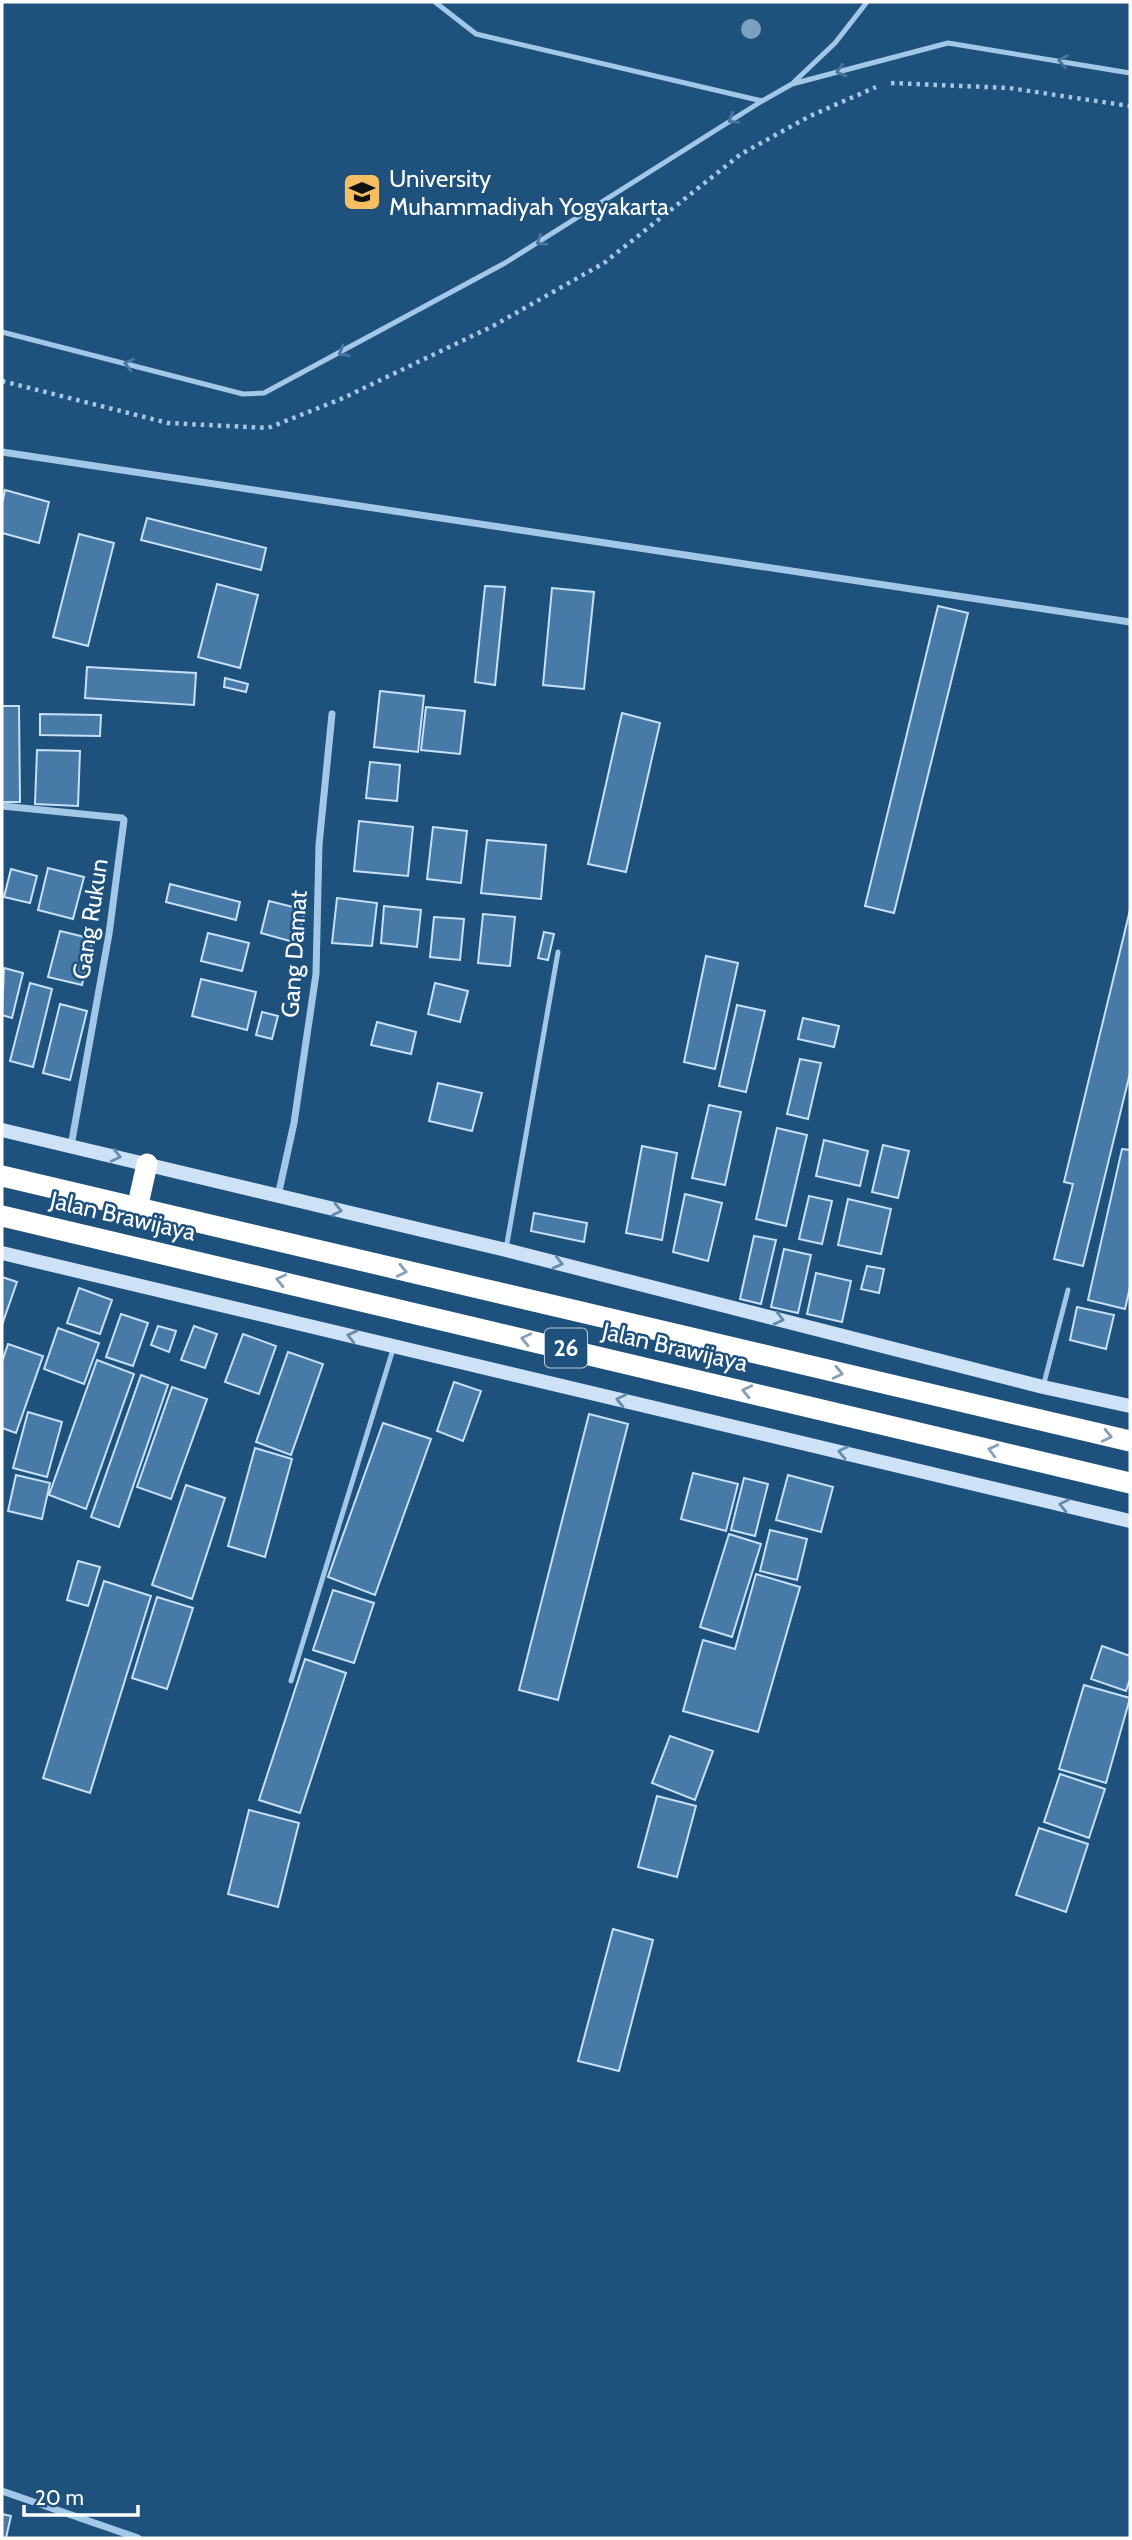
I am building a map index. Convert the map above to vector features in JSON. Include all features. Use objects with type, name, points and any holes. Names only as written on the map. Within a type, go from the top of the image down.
[{"type":"highway","points":[[137,1209],[147,1164]]},
{"type":"highway","name":"Jalan Brawijaya","points":[[2,1176],[1130,1441]]},
{"type":"highway","name":"Jalan Brawijaya","points":[[2,1216],[1130,1483]]},
{"type":"street","points":[[2,452],[1130,622]]},
{"type":"street","name":"Gang Damat","points":[[278,1195],[295,1124],[316,974],[319,845],[332,714]]},
{"type":"street","name":"Gang Rukun","points":[[2,806],[124,820],[109,934],[71,1146]]},
{"type":"street","points":[[2,1130],[506,1250],[1043,1387],[1130,1406]]},
{"type":"street","points":[[2,1253],[1130,1521]]},
{"type":"street","points":[[2,2491],[138,2538]]},
{"type":"lane","points":[[435,2],[477,34],[762,100]]},
{"type":"lane","points":[[792,84],[835,43],[867,2]]},
{"type":"lane","points":[[2,332],[243,394],[264,393],[505,263],[762,100],[792,84],[948,43],[1130,73]]},
{"type":"lane","points":[[506,1250],[558,952]]},
{"type":"lane","points":[[1043,1387],[1068,1290]]},
{"type":"lane","points":[[290,1681],[394,1346]]},
{"type":"path","points":[[2,381],[167,423],[268,428],[341,399],[493,326],[604,263],[741,153],[810,116],[886,83],[1009,88],[1130,106]]},
{"type":"building","points":[[5,490],[49,502],[39,543],[2,533]]},
{"type":"building","points":[[147,518],[266,548],[261,570],[141,540]]},
{"type":"building","points":[[79,534],[114,543],[88,646],[53,637]]},
{"type":"building","points":[[217,584],[258,595],[240,668],[198,657]]},
{"type":"building","points":[[485,586],[505,587],[495,685],[475,682]]},
{"type":"building","points":[[552,588],[594,592],[584,689],[543,685]]},
{"type":"building","points":[[938,606],[968,613],[894,913],[865,906]]},
{"type":"building","points":[[87,667],[196,673],[194,705],[85,698]]},
{"type":"building","points":[[225,678],[248,684],[246,692],[224,687]]},
{"type":"building","points":[[380,691],[424,696],[418,752],[374,747]]},
{"type":"building","points":[[2,706],[19,706],[20,802],[2,802]]},
{"type":"building","points":[[426,707],[465,711],[460,754],[421,750]]},
{"type":"building","points":[[622,713],[660,723],[626,872],[588,864]]},
{"type":"building","points":[[40,714],[101,715],[100,736],[40,735]]},
{"type":"building","points":[[37,750],[80,751],[78,806],[35,804]]},
{"type":"building","points":[[370,762],[400,765],[397,801],[366,798]]},
{"type":"building","points":[[359,821],[413,827],[408,876],[354,871]]},
{"type":"building","points":[[433,827],[467,831],[461,883],[427,879]]},
{"type":"building","points":[[487,840],[546,845],[541,899],[481,893]]},
{"type":"building","points":[[48,868],[84,877],[73,919],[38,910]]},
{"type":"building","points":[[11,869],[37,876],[30,903],[4,897]]},
{"type":"building","points":[[170,884],[240,902],[236,920],[166,902]]},
{"type":"building","points":[[337,898],[377,903],[372,946],[332,943]]},
{"type":"building","points":[[269,901],[305,910],[297,943],[261,933]]},
{"type":"building","points":[[384,906],[421,910],[417,947],[381,943]]},
{"type":"building","points":[[1130,910],[1130,1073],[1083,1266],[1054,1259],[1073,1184],[1064,1182]]},
{"type":"building","points":[[483,914],[515,917],[510,966],[478,963]]},
{"type":"building","points":[[434,917],[464,919],[460,960],[430,957]]},
{"type":"building","points":[[60,931],[93,939],[82,985],[48,977]]},
{"type":"building","points":[[544,932],[554,934],[548,960],[538,958]]},
{"type":"building","points":[[208,933],[249,943],[242,971],[201,961]]},
{"type":"building","points":[[706,956],[738,963],[715,1069],[684,1062]]},
{"type":"building","points":[[4,968],[23,973],[12,1018],[2,1015]]},
{"type":"building","points":[[201,979],[256,992],[247,1030],[192,1016]]},
{"type":"building","points":[[30,983],[52,989],[33,1067],[10,1061]]},
{"type":"building","points":[[435,983],[468,991],[460,1022],[428,1014]]},
{"type":"building","points":[[60,1004],[87,1011],[70,1080],[43,1073]]},
{"type":"building","points":[[737,1005],[765,1011],[746,1092],[719,1086]]},
{"type":"building","points":[[262,1012],[278,1016],[272,1039],[256,1035]]},
{"type":"building","points":[[803,1018],[839,1026],[834,1047],[798,1039]]},
{"type":"building","points":[[377,1022],[416,1032],[411,1054],[371,1045]]},
{"type":"building","points":[[800,1059],[821,1063],[808,1119],[787,1114]]},
{"type":"building","points":[[438,1083],[482,1093],[472,1131],[429,1121]]},
{"type":"building","points":[[709,1105],[741,1112],[725,1185],[692,1178]]},
{"type":"building","points":[[777,1128],[807,1135],[786,1226],[756,1219]]},
{"type":"building","points":[[824,1140],[868,1151],[860,1186],[816,1176]]},
{"type":"building","points":[[883,1145],[909,1151],[898,1198],[872,1192]]},
{"type":"building","points":[[642,1146],[677,1153],[662,1240],[626,1233]]},
{"type":"building","points":[[1122,1149],[1130,1150],[1130,1287],[1125,1309],[1088,1300]]},
{"type":"building","points":[[685,1194],[722,1203],[708,1261],[673,1252]]},
{"type":"building","points":[[809,1196],[832,1201],[822,1244],[799,1239]]},
{"type":"building","points":[[848,1199],[891,1209],[881,1254],[838,1245]]},
{"type":"building","points":[[534,1213],[587,1223],[584,1242],[531,1231]]},
{"type":"building","points":[[754,1236],[776,1240],[761,1304],[740,1299]]},
{"type":"building","points":[[784,1249],[811,1255],[798,1313],[771,1307]]},
{"type":"building","points":[[867,1266],[884,1269],[879,1293],[861,1289]]},
{"type":"building","points":[[816,1273],[851,1281],[842,1322],[807,1314]]},
{"type":"building","points":[[2,1277],[17,1282],[2,1325]]},
{"type":"building","points":[[79,1288],[112,1300],[100,1334],[67,1323]]},
{"type":"building","points":[[1077,1307],[1114,1315],[1106,1349],[1070,1340]]},
{"type":"building","points":[[121,1314],[148,1323],[133,1366],[106,1357]]},
{"type":"building","points":[[158,1326],[176,1331],[169,1352],[151,1345]]},
{"type":"building","points":[[194,1326],[217,1334],[205,1368],[181,1360]]},
{"type":"building","points":[[58,1328],[99,1343],[84,1384],[44,1369]]},
{"type":"building","points":[[243,1334],[276,1346],[259,1394],[225,1382]]},
{"type":"building","points":[[8,1344],[43,1356],[16,1433],[2,1428],[2,1362]]},
{"type":"building","points":[[288,1352],[323,1364],[291,1455],[256,1442]]},
{"type":"building","points":[[97,1360],[134,1374],[86,1509],[49,1495]]},
{"type":"building","points":[[141,1375],[168,1385],[119,1527],[91,1517]]},
{"type":"building","points":[[454,1382],[481,1391],[463,1441],[437,1431]]},
{"type":"building","points":[[172,1387],[207,1399],[171,1499],[137,1487]]},
{"type":"building","points":[[28,1412],[62,1422],[47,1477],[13,1468]]},
{"type":"building","points":[[589,1414],[628,1424],[558,1700],[519,1690]]},
{"type":"building","points":[[383,1423],[431,1439],[375,1595],[328,1577]]},
{"type":"building","points":[[255,1448],[292,1459],[265,1557],[228,1546]]},
{"type":"building","points":[[693,1473],[738,1484],[726,1531],[681,1519]]},
{"type":"building","points":[[16,1475],[50,1483],[42,1519],[8,1511]]},
{"type":"building","points":[[788,1475],[833,1487],[821,1532],[776,1520]]},
{"type":"building","points":[[744,1478],[768,1484],[755,1536],[731,1530]]},
{"type":"building","points":[[186,1485],[225,1498],[192,1599],[152,1585]]},
{"type":"building","points":[[770,1530],[807,1539],[797,1580],[760,1571]]},
{"type":"building","points":[[729,1534],[761,1544],[732,1637],[700,1627]]},
{"type":"building","points":[[78,1561],[100,1567],[88,1606],[67,1600]]},
{"type":"building","points":[[756,1574],[800,1587],[758,1732],[683,1711],[703,1640],[735,1649]]},
{"type":"building","points":[[104,1581],[151,1596],[90,1793],[43,1778]]},
{"type":"building","points":[[333,1590],[374,1603],[354,1663],[313,1650]]},
{"type":"building","points":[[157,1597],[193,1608],[167,1689],[132,1678]]},
{"type":"building","points":[[1102,1646],[1130,1656],[1130,1679],[1126,1691],[1091,1679]]},
{"type":"building","points":[[305,1659],[346,1673],[300,1813],[259,1800]]},
{"type":"building","points":[[1084,1685],[1130,1698],[1106,1783],[1059,1769]]},
{"type":"building","points":[[670,1736],[713,1751],[695,1800],[652,1783]]},
{"type":"building","points":[[1060,1774],[1105,1789],[1089,1838],[1044,1822]]},
{"type":"building","points":[[657,1796],[696,1806],[677,1877],[638,1867]]},
{"type":"building","points":[[249,1810],[299,1823],[278,1907],[228,1894]]},
{"type":"building","points":[[1039,1828],[1088,1844],[1066,1912],[1016,1895]]},
{"type":"building","points":[[613,1929],[653,1940],[619,2071],[578,2061]]},
{"type":"building","points":[[2,2514],[11,2516],[6,2538],[2,2538]]},
{"type":"place","name":"University Muhammadiyah Yogyakarta","points":[[362,192]]}]
